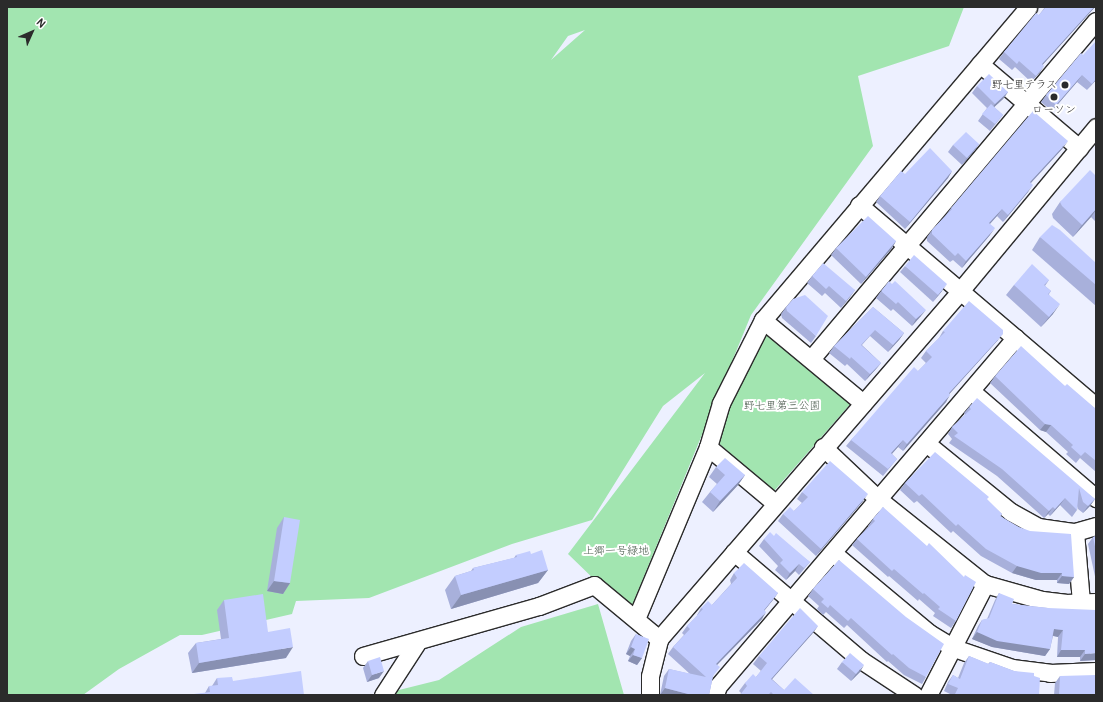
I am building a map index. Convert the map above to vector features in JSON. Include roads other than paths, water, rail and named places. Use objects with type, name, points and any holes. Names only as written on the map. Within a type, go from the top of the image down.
[{"type":"street","points":[[636,619],[708,446],[721,403],[763,320],[1028,7]]},
{"type":"street","points":[[812,359],[906,245],[1096,22]]},
{"type":"street","points":[[980,64],[1027,104],[1087,146]]},
{"type":"street","points":[[650,695],[650,676],[659,639],[775,503],[864,403],[1087,146],[1096,127]]},
{"type":"street","points":[[859,205],[1096,407]]},
{"type":"street","points":[[763,320],[864,403]]},
{"type":"street","points":[[715,695],[718,686],[1015,338]]},
{"type":"street","points":[[971,391],[1096,498]]},
{"type":"street","points":[[926,443],[1011,512],[1038,527],[1075,532],[1096,526]]},
{"type":"street","points":[[708,446],[775,503]]},
{"type":"street","points":[[823,448],[878,499],[986,584],[1042,600],[1089,602],[1075,532]]},
{"type":"street","points":[[734,552],[861,660],[914,695]]},
{"type":"street","points":[[833,553],[929,633],[954,648],[1012,668],[1050,673],[1096,671]]},
{"type":"street","points":[[928,695],[954,648],[986,584]]},
{"type":"street","points":[[363,656],[539,606],[594,585],[659,639]]},
{"type":"street","points":[[383,695],[418,641]]},
{"type":"place","name":"野七里テラス","points":[[1065,85]]},
{"type":"place","name":"ローソン","points":[[1054,97]]},
{"type":"park label","name":"野七里第三公園","points":[[782,406]]},
{"type":"park label","name":"上郷一号緑地","points":[[616,551]]}]
